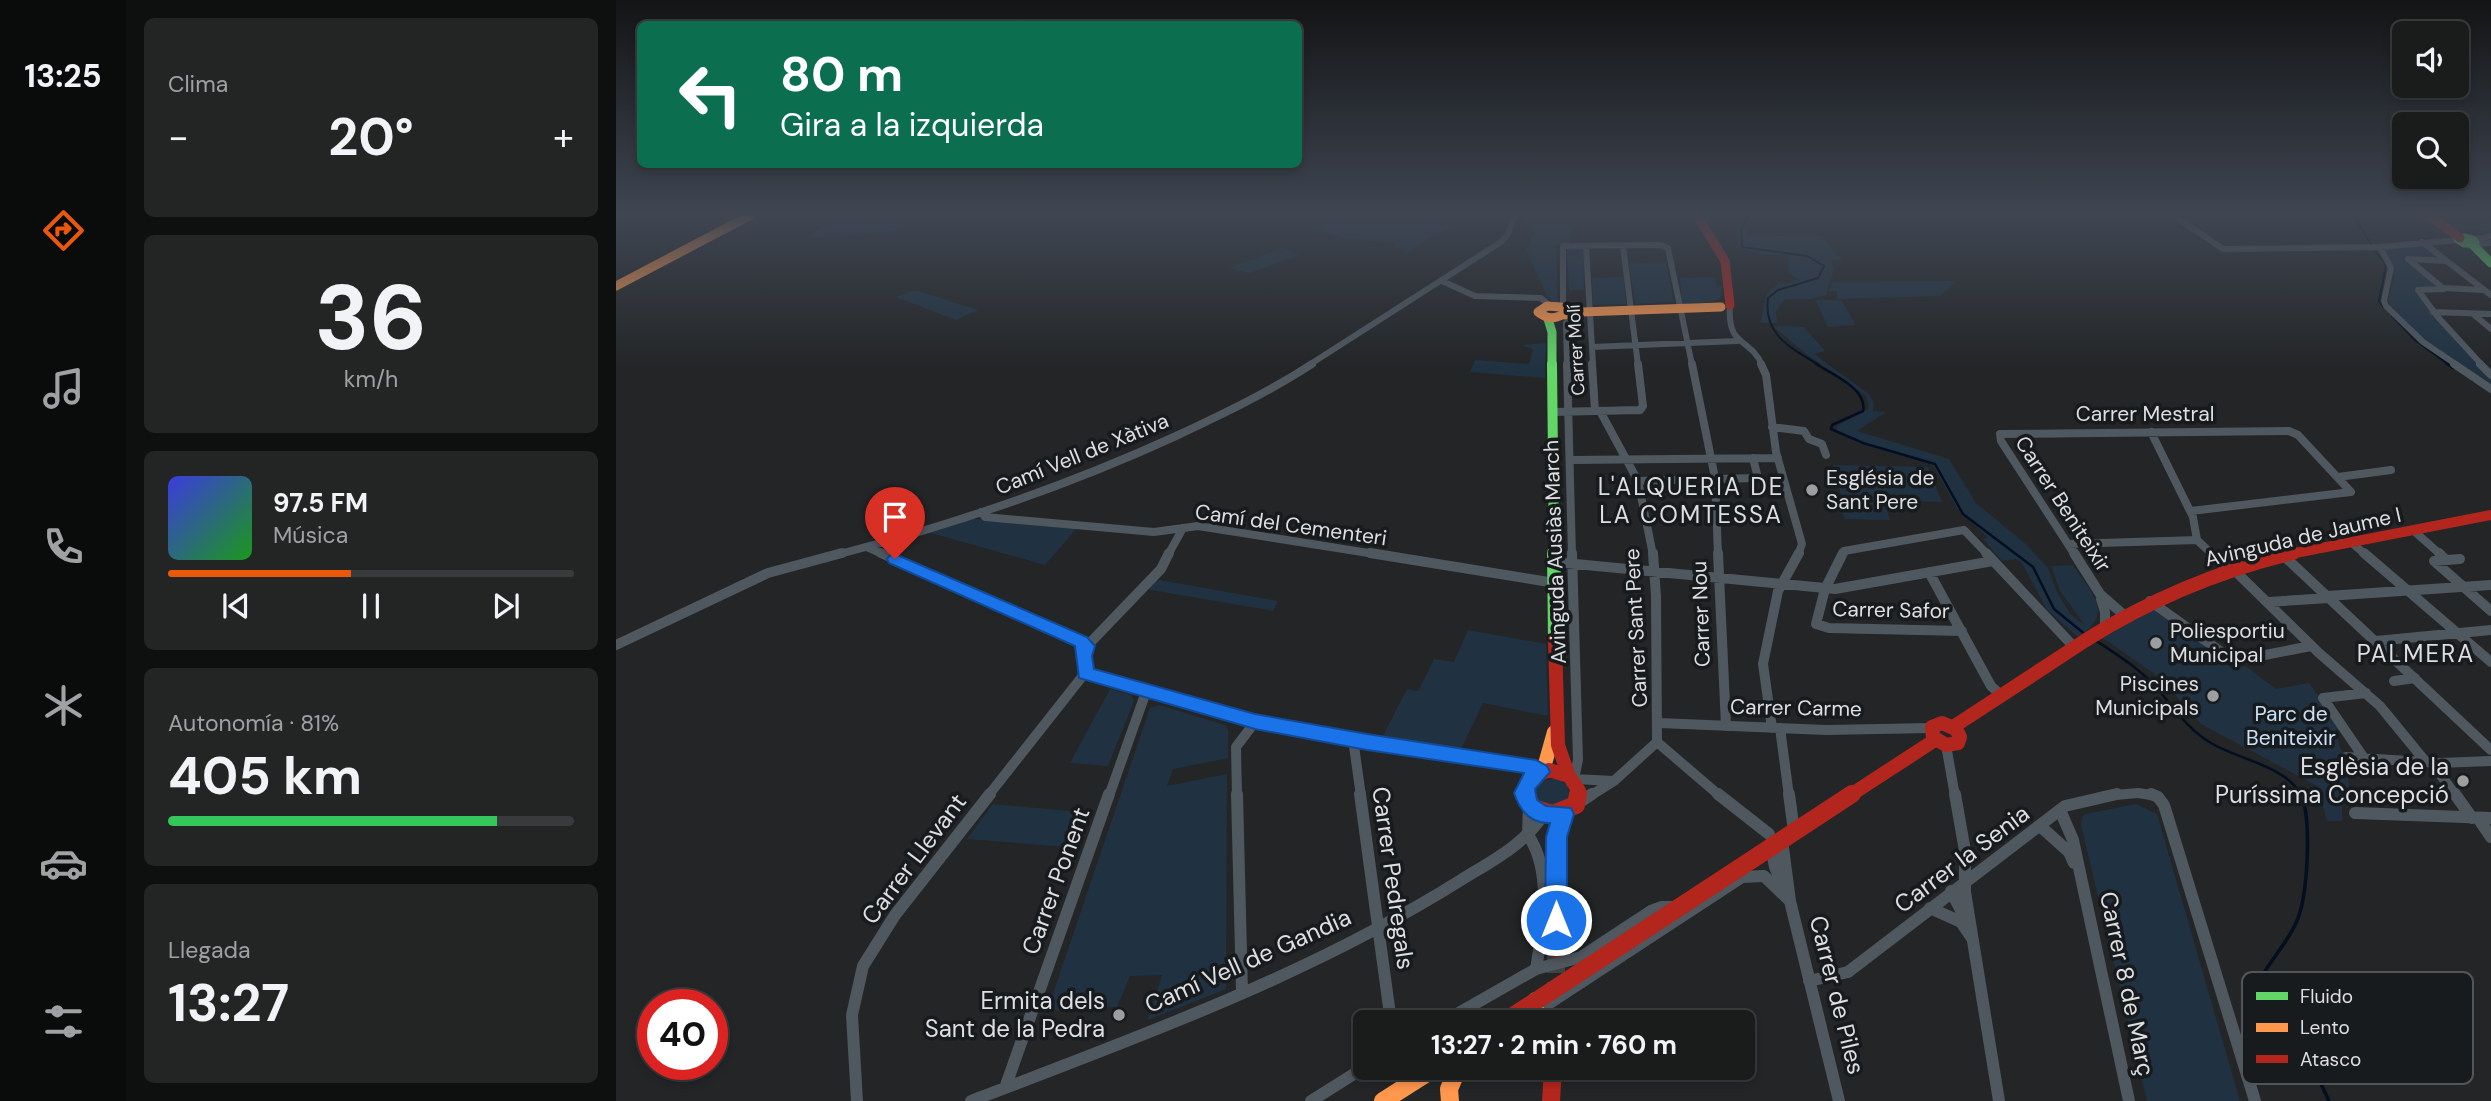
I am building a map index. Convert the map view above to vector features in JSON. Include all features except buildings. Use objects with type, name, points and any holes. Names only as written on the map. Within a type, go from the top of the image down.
[{"type":"main road","points":[[616,283],[647,266]]},
{"type":"main road","points":[[616,283],[649,266]]},
{"type":"main road","points":[[1544,815],[1563,814],[1576,805],[1580,792],[1558,745],[1556,721],[1552,332],[1559,314],[1724,305],[1728,283],[1726,266]]},
{"type":"main road","name":"Avinguda de Jaume I","points":[[1953,727],[2150,601],[2231,570],[2491,515]]},
{"type":"main road","points":[[1542,772],[1556,721]]},
{"type":"main road","points":[[1522,1010],[1680,907],[1774,840],[1794,831],[1937,738],[1940,723],[1953,727],[1960,739],[1954,745],[1937,738]]},
{"type":"main road","points":[[1557,837],[1544,815],[1529,805],[1524,793],[1528,782],[1542,772],[1556,770],[1571,777]]},
{"type":"main road","points":[[1556,948],[1557,837],[1563,814]]},
{"type":"main road","points":[[1534,1010],[1536,1001]]},
{"type":"main road","points":[[1383,1101],[1416,1080]]},
{"type":"main road","points":[[1450,1101],[1449,1089],[1453,1080]]},
{"type":"main road","points":[[1551,1101],[1552,1080]]},
{"type":"street","name":"Camí Vell de Xàtiva","points":[[616,645],[760,576],[981,512],[1134,456],[1240,406],[1304,370],[1426,288],[1463,266]]},
{"type":"street","name":"Avinguda Ausiàs March","points":[[1561,266],[1559,314],[1569,412],[1578,760],[1571,777]]},
{"type":"street","name":"Carrer Molí","points":[[1586,266],[1585,311],[1592,347],[1597,411],[1624,460]]},
{"type":"street","points":[[1626,266],[1643,406],[1640,410]]},
{"type":"street","name":"Carrer Nou","points":[[1671,266],[1715,478],[1726,726]]},
{"type":"street","points":[[2390,266],[2384,301],[2386,306],[2423,342],[2491,389]]},
{"type":"street","points":[[2417,266],[2443,289]]},
{"type":"street","points":[[2453,266],[2489,292]]},
{"type":"street","points":[[1441,281],[1465,294],[1541,298],[1559,314]]},
{"type":"street","points":[[2489,292],[2419,290],[2433,312],[2491,375]]},
{"type":"street","points":[[1724,305],[1738,341],[1760,359],[1769,385],[1777,455],[1802,544],[1776,597],[1762,674],[1776,728],[1794,831]]},
{"type":"street","points":[[2433,312],[2491,314]]},
{"type":"street","points":[[2473,313],[2491,328]]},
{"type":"street","points":[[1592,347],[1738,341]]},
{"type":"street","points":[[1553,412],[1640,410],[1648,417]]},
{"type":"street","points":[[1772,427],[1804,431],[1809,439],[1822,444],[1826,455]]},
{"type":"street","points":[[2151,432],[2191,511],[2197,540],[2268,602],[2311,646],[2393,721],[2480,818],[2491,837]]},
{"type":"street","name":"Carrer Mestral","points":[[2000,433],[2292,432],[2338,477]]},
{"type":"street","name":"Carrer Beniteixir","points":[[2000,433],[2001,441],[2100,594],[2122,618]]},
{"type":"street","points":[[1570,460],[1752,458],[1777,455]]},
{"type":"street","points":[[1638,481],[1758,478],[1752,458]]},
{"type":"street","name":"Carrer Sant Pere","points":[[1624,460],[1638,481],[1652,541],[1659,723],[1657,742]]},
{"type":"street","points":[[2338,477],[2391,470]]},
{"type":"street","points":[[2191,511],[2351,493],[2338,477]]},
{"type":"street","name":"Camí del Cementeri","points":[[981,512],[985,517],[1154,532],[1198,526],[1555,583]]},
{"type":"street","points":[[1183,528],[1160,569],[1087,646],[1083,656],[1085,673],[1255,722],[1353,740],[1529,765],[1542,772]]},
{"type":"street","points":[[1825,589],[1844,551],[1964,530],[2080,644]]},
{"type":"street","points":[[2414,531],[2445,559]]},
{"type":"street","points":[[2068,544],[2197,540]]},
{"type":"street","points":[[2353,543],[2491,662]]},
{"type":"street","points":[[867,547],[1087,646]]},
{"type":"street","points":[[2286,557],[2491,750]]},
{"type":"street","points":[[2460,558],[2434,561],[2491,611]]},
{"type":"street","points":[[1555,562],[1825,589],[1993,561]]},
{"type":"street","points":[[1929,572],[1992,686],[2002,696]]},
{"type":"street","points":[[2268,602],[2486,585],[2491,594]]},
{"type":"street","name":"Carrer Safor","points":[[1825,589],[1816,624],[1822,627],[1962,631]]},
{"type":"street","name":"Carrer Beniteixir","points":[[2100,594],[2104,607],[2102,630]]},
{"type":"street","points":[[2150,601],[2234,661],[2311,646]]},
{"type":"street","points":[[2104,607],[2122,618]]},
{"type":"street","points":[[2376,641],[2491,630]]},
{"type":"street","name":"Carrer Llevant","points":[[857,1101],[852,1046],[855,1001],[863,967],[895,915],[1085,673]]},
{"type":"street","points":[[2394,681],[2415,678]]},
{"type":"street","name":"Carrer Ponent","points":[[1005,1088],[1147,689]]},
{"type":"street","points":[[2364,758],[2323,698],[2366,694]]},
{"type":"street","points":[[1242,992],[1236,747],[1255,722]]},
{"type":"street","name":"Carrer Carme","points":[[1659,723],[1849,731],[1937,738]]},
{"type":"street","points":[[1937,738],[1965,851],[1965,892],[1999,1101]]},
{"type":"street","name":"Carrer Pedregals","points":[[1353,740],[1389,1010]]},
{"type":"street","points":[[1576,805],[1614,781],[1657,742],[1774,840]]},
{"type":"street","points":[[2346,757],[2428,762],[2491,761]]},
{"type":"street","points":[[1515,765],[1528,782]]},
{"type":"street","points":[[1571,777],[1614,781]]},
{"type":"street","name":"Carrer la Senia","points":[[1809,981],[1848,972],[1966,879],[2073,802],[2148,793],[2159,797],[2164,804],[2242,1059]]},
{"type":"street","points":[[1529,805],[1528,835],[1536,844],[1541,863],[1541,946],[1536,969]]},
{"type":"street","name":"Carrer 8 de Març","points":[[2060,810],[2073,840],[2129,1101]]},
{"type":"street","points":[[2355,813],[2480,818]]},
{"type":"street","name":"Camí Vell de Gandia","points":[[971,1101],[1242,992],[1378,928],[1475,871],[1528,835],[1544,815]]},
{"type":"street","name":"Carrer 8 de Març","points":[[2040,826],[2069,852],[2080,877]]},
{"type":"street","name":"Carrer de Piles","points":[[1774,840],[1775,867],[1790,901],[1839,1101]]},
{"type":"street","points":[[1539,1010],[1742,877],[1754,873],[1765,875],[1790,901]]},
{"type":"street","points":[[1951,891],[1964,914],[1975,946]]},
{"type":"street","points":[[1464,1010],[1536,969],[1581,957],[1651,911],[1669,905],[1680,907]]},
{"type":"street","points":[[1930,908],[1961,922],[1975,946]]},
{"type":"street","points":[[1570,978],[1588,978]]},
{"type":"street","points":[[1311,1101],[1353,1075]]},
{"type":"street","name":"Carrer la Senia","points":[[2250,1084],[2255,1101]]},
{"type":"green space","points":[[1233,266],[1268,266],[1250,273],[1229,268]]},
{"type":"green space","points":[[1534,266],[1557,266],[1558,304],[1548,298]]},
{"type":"green space","points":[[1568,266],[1583,266],[1584,290],[1569,290]]},
{"type":"green space","points":[[1629,266],[1667,266],[1674,302],[1635,304]]},
{"type":"green space","points":[[1789,266],[1833,266],[1834,269],[1826,295],[1811,299],[1785,299],[1776,311],[1777,323],[1760,323],[1767,294],[1781,281],[1785,284],[1798,279],[1790,274]]},
{"type":"green space","points":[[2392,266],[2416,266],[2441,288],[2416,290],[2491,377],[2491,387],[2426,342],[2388,302],[2395,272]]},
{"type":"green space","points":[[1623,277],[1626,304],[1593,305],[1592,278]]},
{"type":"green space","points":[[1714,277],[1717,286],[1722,286],[1721,298],[1711,302],[1682,304],[1680,278]]},
{"type":"green space","points":[[1956,281],[1940,296],[1837,299],[1837,291],[1829,291],[1832,282]]},
{"type":"green space","points":[[915,290],[978,310],[956,320],[896,297]]},
{"type":"green space","points":[[1841,300],[1856,325],[1828,327],[1816,301]]},
{"type":"green space","points":[[1773,326],[1804,327],[1825,351],[1814,354],[1870,395],[1874,403],[1873,411],[1886,412],[1857,431],[1949,459],[1976,503],[2027,545],[2048,568],[2056,590],[2070,614],[2085,625],[2060,591],[2051,566],[2073,565],[2096,602],[2096,620],[2089,628],[2078,637],[2047,610],[2022,563],[2016,559],[2002,561],[1983,539],[1988,538],[1957,508],[1934,467],[1928,462],[1857,443],[1836,430],[1838,425],[1867,410],[1869,405],[1865,395],[1805,353]]},
{"type":"green space","points":[[1546,343],[1545,378],[1470,372],[1475,360],[1529,364],[1533,349],[1522,345]]},
{"type":"green space","points":[[1833,465],[1928,467],[1942,502],[1842,499]]},
{"type":"green space","points":[[1836,501],[1885,503],[1890,520],[1845,519]]},
{"type":"green space","points":[[966,518],[1078,527],[1045,565],[924,531]]},
{"type":"green space","points":[[1154,579],[1278,601],[1273,611],[1146,589]]},
{"type":"green space","name":"Parc de Beniteixir","points":[[2153,608],[2193,635],[2231,668],[2245,666],[2276,689],[2309,683],[2342,729],[2336,729],[2345,762],[2351,802],[2342,799],[2342,821],[2327,821],[2317,786],[2201,724],[2159,677],[2103,638]]},
{"type":"green space","points":[[1468,630],[1546,644],[1548,716],[1483,703],[1461,749],[1383,736],[1407,689],[1418,691],[1434,659],[1454,662]]},
{"type":"green space","points":[[1110,689],[1131,695],[1134,701],[1108,766],[1070,763]]},
{"type":"green space","points":[[1159,705],[1225,725],[1228,730],[1228,758],[1173,769],[1167,786],[1227,774],[1226,989],[1148,1020],[1162,975],[1130,976],[1117,1007],[1047,1011],[1150,708]]},
{"type":"green space","points":[[1557,778],[1568,785],[1570,799],[1556,809],[1536,802],[1533,793],[1539,782]]},
{"type":"green space","points":[[993,804],[1092,813],[1079,848],[967,839]]},
{"type":"green space","points":[[2136,804],[2157,814],[2240,1101],[2147,1101],[2081,825],[2082,817],[2086,814]]},
{"type":"waterway","points":[[1819,365],[1781,339],[1770,322],[1768,298],[1778,290],[1818,278],[1824,266]]},
{"type":"waterway","points":[[2384,308],[2379,301],[2386,266]]},
{"type":"waterway","points":[[2392,316],[2415,340],[2449,365]]},
{"type":"waterway","points":[[1816,364],[1855,389],[1863,403],[1863,411],[1832,425],[1831,429],[1863,443],[1935,464],[1963,514],[2033,567],[2054,609],[2086,635]]},
{"type":"waterway","points":[[2447,364],[2453,368]]},
{"type":"waterway","points":[[2095,640],[2148,679],[2187,724],[2202,737],[2222,749],[2261,764],[2285,777],[2301,795]]},
{"type":"waterway","points":[[2265,972],[2293,930],[2300,911],[2307,859],[2307,822],[2301,795]]},
{"type":"waterway","points":[[2321,1084],[2329,1101]]},
{"type":"tunnel","points":[[1556,955],[1556,1010]]},
{"type":"traffic: fast","points":[[1548,319],[1552,332],[1555,639]]},
{"type":"traffic: fast","points":[[1534,1010],[1536,1001]]},
{"type":"traffic: slow","points":[[616,286],[653,266]]},
{"type":"traffic: slow","points":[[1547,306],[1561,307],[1566,313],[1555,318],[1545,317],[1538,312],[1547,306]]},
{"type":"traffic: slow","points":[[1565,315],[1581,312],[1721,307]]},
{"type":"traffic: slow","points":[[1543,771],[1554,732]]},
{"type":"traffic: slow","points":[[1383,1101],[1416,1080]]},
{"type":"traffic: slow","points":[[1450,1101],[1449,1089],[1453,1080]]},
{"type":"traffic: jam","points":[[1726,266],[1730,305]]},
{"type":"traffic: jam","points":[[2086,640],[2160,597],[2240,567],[2323,547],[2491,515]]},
{"type":"traffic: jam","points":[[1555,639],[1558,745],[1568,774]]},
{"type":"traffic: jam","points":[[1953,727],[2086,640]]},
{"type":"traffic: jam","points":[[1942,723],[1956,729],[1960,737],[1958,743],[1946,745],[1933,737],[1932,727],[1942,723]]},
{"type":"traffic: jam","points":[[1522,1010],[1935,740]]},
{"type":"traffic: jam","points":[[1549,770],[1569,776],[1579,791],[1576,805],[1561,813],[1539,812],[1533,808],[1524,793],[1531,778],[1549,770]]},
{"type":"traffic: jam","points":[[1556,948],[1557,837],[1564,814]]},
{"type":"traffic: jam","points":[[1551,1101],[1552,1080]]},
{"type":"place","name":"Església de Sant Pere","points":[[1812,490]]},
{"type":"place","name":"Poliesportiu Municipal","points":[[2156,643]]},
{"type":"place","name":"Piscines Municipals","points":[[2213,696]]},
{"type":"place","name":"Esglèsia de la Puríssima Concepció","points":[[2463,781]]},
{"type":"place","name":"Ermita dels Sant de la Pedra","points":[[1119,1015]]},
{"type":"district","name":"L'ALQUERIA DE LA COMTESSA","points":[[1691,501]]},
{"type":"district","name":"PALMERA","points":[[2416,654]]},
{"type":"route","points":[[895,559],[1081,641],[1087,646],[1083,656],[1085,673],[1255,722],[1367,742],[1529,765],[1540,772],[1531,778],[1525,787],[1524,793],[1529,805],[1543,815],[1563,814],[1557,837],[1556,920]]}]
